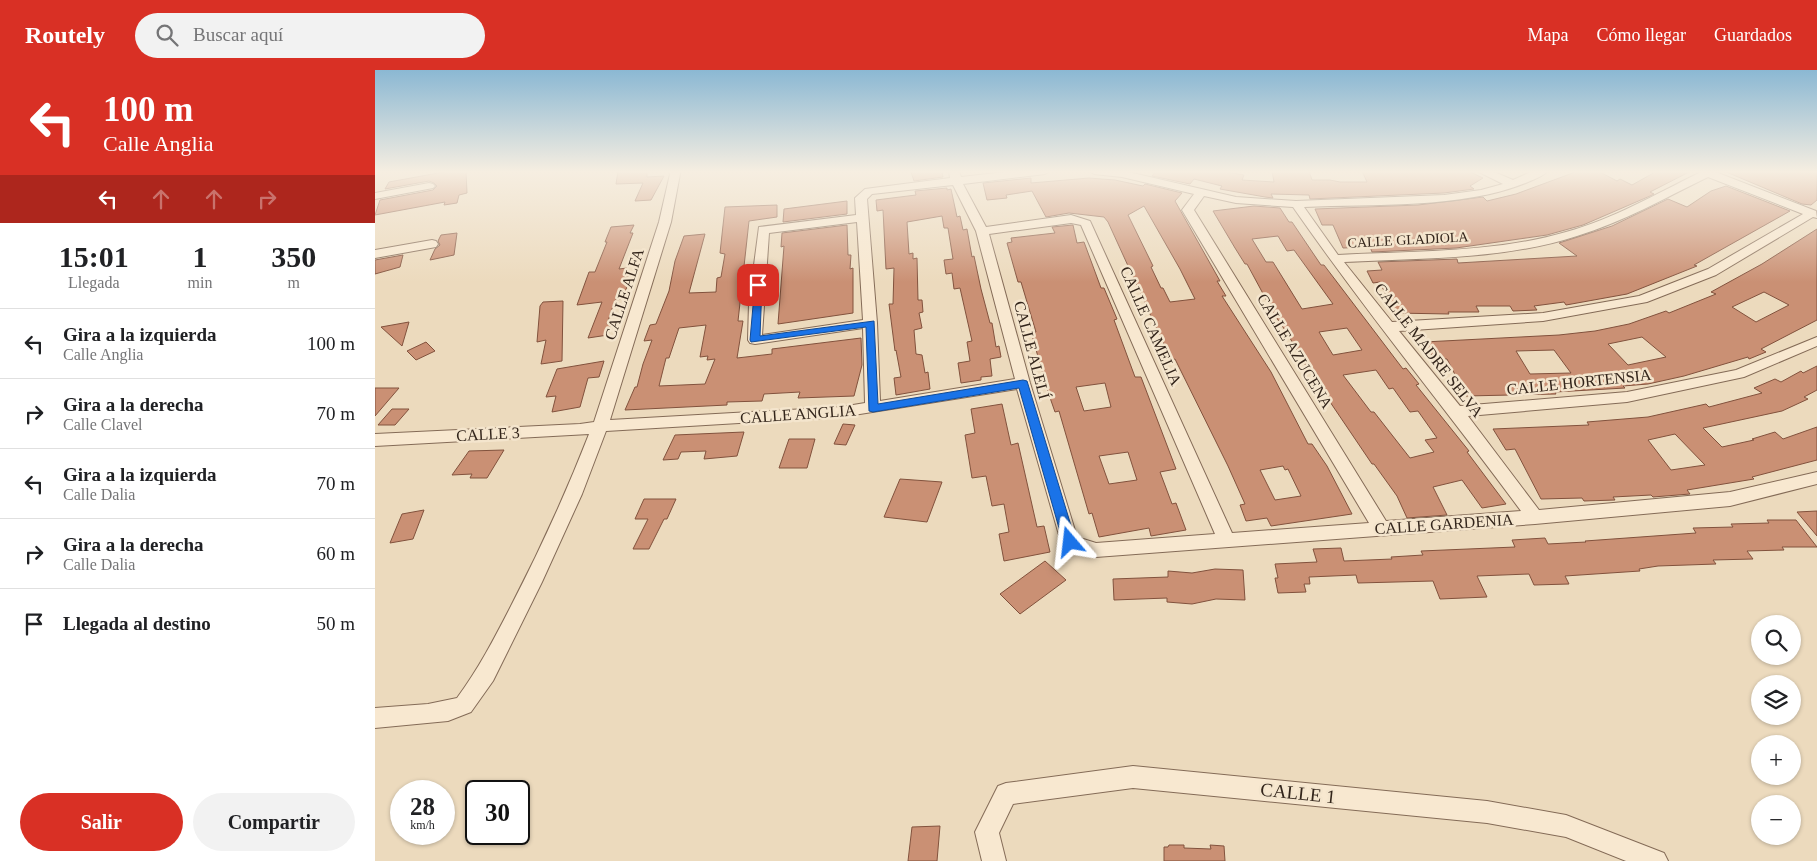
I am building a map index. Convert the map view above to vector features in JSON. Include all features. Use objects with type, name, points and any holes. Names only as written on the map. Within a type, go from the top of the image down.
[{"type":"street","name":"CALLE ALFA","points":[[375,718],[448,711],[464,704],[486,674],[533,582],[574,494],[601,426],[668,208]]},
{"type":"street","points":[[861,208],[870,323],[873,408]]},
{"type":"street","name":"CALLE ALELÍ","points":[[971,208],[982,231],[1023,384],[1070,542]]},
{"type":"street","name":"CALLE AZUCENA","points":[[1189,208],[1188,210],[1382,529]]},
{"type":"street","name":"CALLE MADRE SELVA","points":[[1299,208],[1335,259],[1456,412],[1535,517]]},
{"type":"street","name":"CALLE GLADIOLA","points":[[1335,259],[1491,250],[1552,239],[1611,220],[1635,208]]},
{"type":"street","points":[[1799,208],[1815,214]]},
{"type":"street","points":[[1388,328],[1543,317],[1642,299],[1712,272],[1815,214]]},
{"type":"street","points":[[861,218],[763,230],[756,304],[755,340],[870,323]]},
{"type":"street","name":"CALLE CAMELIA","points":[[982,231],[1071,219],[1087,223],[1226,540]]},
{"type":"street","points":[[375,254],[432,244]]},
{"type":"street","name":"CALLE HORTENSIA","points":[[1456,412],[1627,397],[1739,374],[1817,341]]},
{"type":"street","name":"CALLE ANGLIA","points":[[601,426],[809,414],[873,408],[1023,384]]},
{"type":"street","name":"CALLE 3","points":[[375,440],[580,430],[601,426]]},
{"type":"street","name":"CALLE GARDENIA","points":[[1070,542],[1096,550],[1535,517],[1731,499],[1817,478]]},
{"type":"street","name":"CALLE 1","points":[[994,861],[987,832],[1006,794],[1133,777],[1487,812],[1566,826],[1655,861]]},
{"type":"building","points":[[377,208],[413,208],[375,215]]},
{"type":"building","points":[[725,208],[777,208],[777,217],[749,221],[738,321],[743,321],[737,358],[772,354],[772,349],[861,338],[862,365],[854,396],[798,398],[800,392],[764,394],[762,401],[727,402],[727,405],[625,410],[635,387],[637,387],[652,340],[644,341],[650,325],[656,324],[669,291],[675,261],[684,236],[705,234],[689,293],[716,292],[717,278],[721,277],[725,254],[720,253]],"holes":[[[706,325],[700,357],[708,356],[707,360],[715,359],[705,384],[659,386],[666,358],[669,358],[679,328]]]},
{"type":"building","points":[[847,208],[847,214],[783,222],[784,209]]},
{"type":"building","points":[[877,208],[955,208],[957,217],[960,216],[963,230],[967,229],[972,257],[974,256],[990,323],[992,323],[996,347],[999,346],[1001,357],[990,359],[992,376],[961,383],[958,363],[970,361],[967,342],[972,341],[960,288],[954,289],[952,273],[946,274],[944,260],[953,259],[948,228],[944,228],[942,216],[907,222],[909,254],[913,253],[913,259],[917,258],[918,300],[922,300],[923,312],[919,313],[922,328],[914,330],[916,354],[922,355],[925,373],[928,372],[930,389],[896,395],[894,378],[901,377],[895,351],[889,304],[893,304],[894,268],[886,269],[883,210],[877,211]]},
{"type":"building","points":[[1041,208],[1141,208],[1128,215],[1153,266],[1151,267],[1161,288],[1163,288],[1170,302],[1195,299],[1145,208],[1179,208],[1220,281],[1217,281],[1226,296],[1222,296],[1271,372],[1308,444],[1312,444],[1327,466],[1352,514],[1271,526],[1267,518],[1246,521],[1240,505],[1245,504],[1228,466],[1175,359],[1171,360],[1108,222],[1104,217],[1069,213],[1046,217]],"holes":[[[1283,466],[1285,470],[1288,469],[1301,496],[1275,500],[1260,470]]]},
{"type":"building","points":[[1238,208],[1280,208],[1289,222],[1292,222],[1321,265],[1324,265],[1403,369],[1406,368],[1419,384],[1416,385],[1469,451],[1467,452],[1506,504],[1482,508],[1462,480],[1433,487],[1447,515],[1407,518],[1397,496],[1374,464],[1372,464],[1326,396],[1313,370],[1309,371],[1274,314],[1247,264],[1245,264],[1213,211]],"holes":[[[1278,236],[1287,251],[1294,250],[1333,304],[1302,309],[1273,262],[1266,262],[1252,239]],[[1347,328],[1362,350],[1333,355],[1319,332]],[[1376,370],[1389,389],[1393,388],[1410,412],[1418,411],[1437,438],[1425,440],[1434,452],[1410,458],[1343,375]]]},
{"type":"building","points":[[1622,208],[1583,225],[1547,235],[1456,248],[1372,252],[1370,247],[1343,248],[1333,225],[1322,225],[1315,209]]},
{"type":"building","points":[[1650,208],[1782,208],[1790,211],[1694,265],[1697,266],[1627,294],[1566,305],[1564,302],[1534,306],[1537,310],[1513,311],[1510,306],[1476,306],[1479,312],[1448,312],[1449,314],[1394,313],[1380,282],[1373,283],[1367,271],[1382,270],[1378,262],[1457,259],[1458,263],[1577,256],[1559,243],[1612,226]]},
{"type":"building","points":[[634,225],[630,233],[633,233],[619,269],[627,268],[624,277],[630,277],[623,299],[615,300],[607,324],[612,323],[608,335],[588,338],[602,302],[577,305],[589,272],[595,272],[611,227]]},
{"type":"building","points":[[847,225],[848,255],[851,255],[850,269],[853,268],[853,313],[778,324],[784,246],[781,247],[782,233]]},
{"type":"building","points":[[1073,225],[1077,243],[1084,242],[1101,288],[1104,288],[1117,319],[1114,320],[1135,377],[1141,377],[1176,469],[1160,472],[1172,504],[1176,503],[1186,530],[1151,536],[1149,528],[1099,537],[1092,513],[1089,514],[1059,411],[1055,412],[1048,392],[1031,332],[1036,332],[1021,282],[1018,282],[1007,243],[1012,242],[1011,238],[1055,233],[1052,227]],"holes":[[[1105,383],[1111,407],[1084,411],[1076,387]],[[1128,452],[1137,480],[1109,484],[1099,456]]]},
{"type":"building","points":[[1817,229],[1817,320],[1761,349],[1766,352],[1749,359],[1748,357],[1684,376],[1648,384],[1623,386],[1625,388],[1555,392],[1556,394],[1466,396],[1447,359],[1434,359],[1424,342],[1559,335],[1595,331],[1629,324],[1666,311],[1669,313],[1716,294],[1711,292],[1762,264]],"holes":[[[1764,292],[1789,305],[1756,322],[1732,307]],[[1642,337],[1666,357],[1628,365],[1608,344]],[[1554,350],[1571,373],[1530,374],[1516,351]]]},
{"type":"building","points":[[457,233],[454,255],[430,260],[435,249],[440,245],[438,241],[441,235]]},
{"type":"building","points":[[403,255],[400,267],[375,274],[375,260]]},
{"type":"building","points":[[563,301],[562,361],[541,364],[546,340],[537,342],[540,306],[543,302]]},
{"type":"building","points":[[409,322],[402,346],[381,327]]},
{"type":"building","points":[[426,342],[435,351],[416,360],[407,351]]},
{"type":"building","points":[[604,361],[599,377],[588,378],[580,407],[552,412],[556,396],[546,397],[557,369]]},
{"type":"building","points":[[1817,366],[1817,390],[1804,397],[1808,399],[1782,411],[1703,428],[1722,447],[1754,440],[1752,439],[1775,432],[1783,439],[1817,427],[1817,460],[1752,477],[1754,479],[1687,490],[1690,494],[1653,497],[1651,495],[1613,497],[1615,500],[1584,501],[1582,498],[1541,499],[1515,449],[1506,450],[1493,429],[1589,425],[1587,422],[1648,417],[1706,404],[1709,407],[1762,393],[1754,388],[1775,379],[1781,382],[1801,371],[1803,373]],"holes":[[[1675,434],[1705,465],[1671,470],[1648,440]]]},
{"type":"building","points":[[375,388],[399,388],[375,416]]},
{"type":"building","points":[[1002,404],[1011,445],[1018,443],[1037,527],[1044,526],[1050,552],[1004,561],[999,534],[1009,532],[1004,504],[992,506],[986,476],[972,478],[965,435],[975,433],[971,409]]},
{"type":"building","points":[[392,409],[409,409],[395,425],[378,425]]},
{"type":"building","points":[[843,424],[855,425],[846,445],[834,444]]},
{"type":"building","points":[[744,432],[737,456],[704,459],[706,451],[681,452],[678,459],[663,460],[675,435]]},
{"type":"building","points":[[789,439],[815,439],[807,468],[779,468]]},
{"type":"building","points":[[504,450],[487,478],[470,478],[472,474],[452,475],[469,451]]},
{"type":"building","points":[[900,479],[942,482],[927,522],[884,517]]},
{"type":"building","points":[[644,499],[676,499],[667,519],[664,519],[649,549],[633,549],[648,519],[635,519]]},
{"type":"building","points":[[424,510],[413,539],[390,543],[402,514]]},
{"type":"building","points":[[1817,511],[1817,536],[1797,512]]},
{"type":"building","points":[[1767,520],[1796,520],[1817,547],[1782,547],[1784,550],[1747,551],[1753,559],[1713,560],[1716,564],[1658,566],[1639,569],[1640,571],[1565,576],[1569,584],[1534,585],[1529,574],[1477,576],[1487,597],[1440,599],[1433,581],[1358,583],[1356,575],[1309,577],[1310,584],[1304,584],[1306,592],[1278,593],[1275,578],[1278,578],[1275,564],[1317,562],[1313,549],[1341,548],[1344,561],[1392,559],[1391,557],[1423,555],[1421,551],[1515,547],[1512,540],[1545,538],[1548,544],[1586,542],[1696,533],[1693,528],[1733,527],[1731,524],[1769,523]]},
{"type":"building","points":[[1045,561],[1066,580],[1020,614],[1000,594]]},
{"type":"building","points":[[1215,569],[1243,570],[1245,600],[1216,599],[1192,604],[1167,602],[1167,598],[1114,600],[1113,579],[1168,577],[1168,571],[1192,573]]},
{"type":"building","points":[[940,826],[937,861],[908,861],[912,827]]},
{"type":"building","points":[[1184,845],[1184,848],[1211,849],[1210,845],[1224,846],[1225,861],[1164,861],[1164,847]]},
{"type":"route","points":[[758,285],[755,340],[870,323],[873,408],[1023,384],[1070,542]]}]
